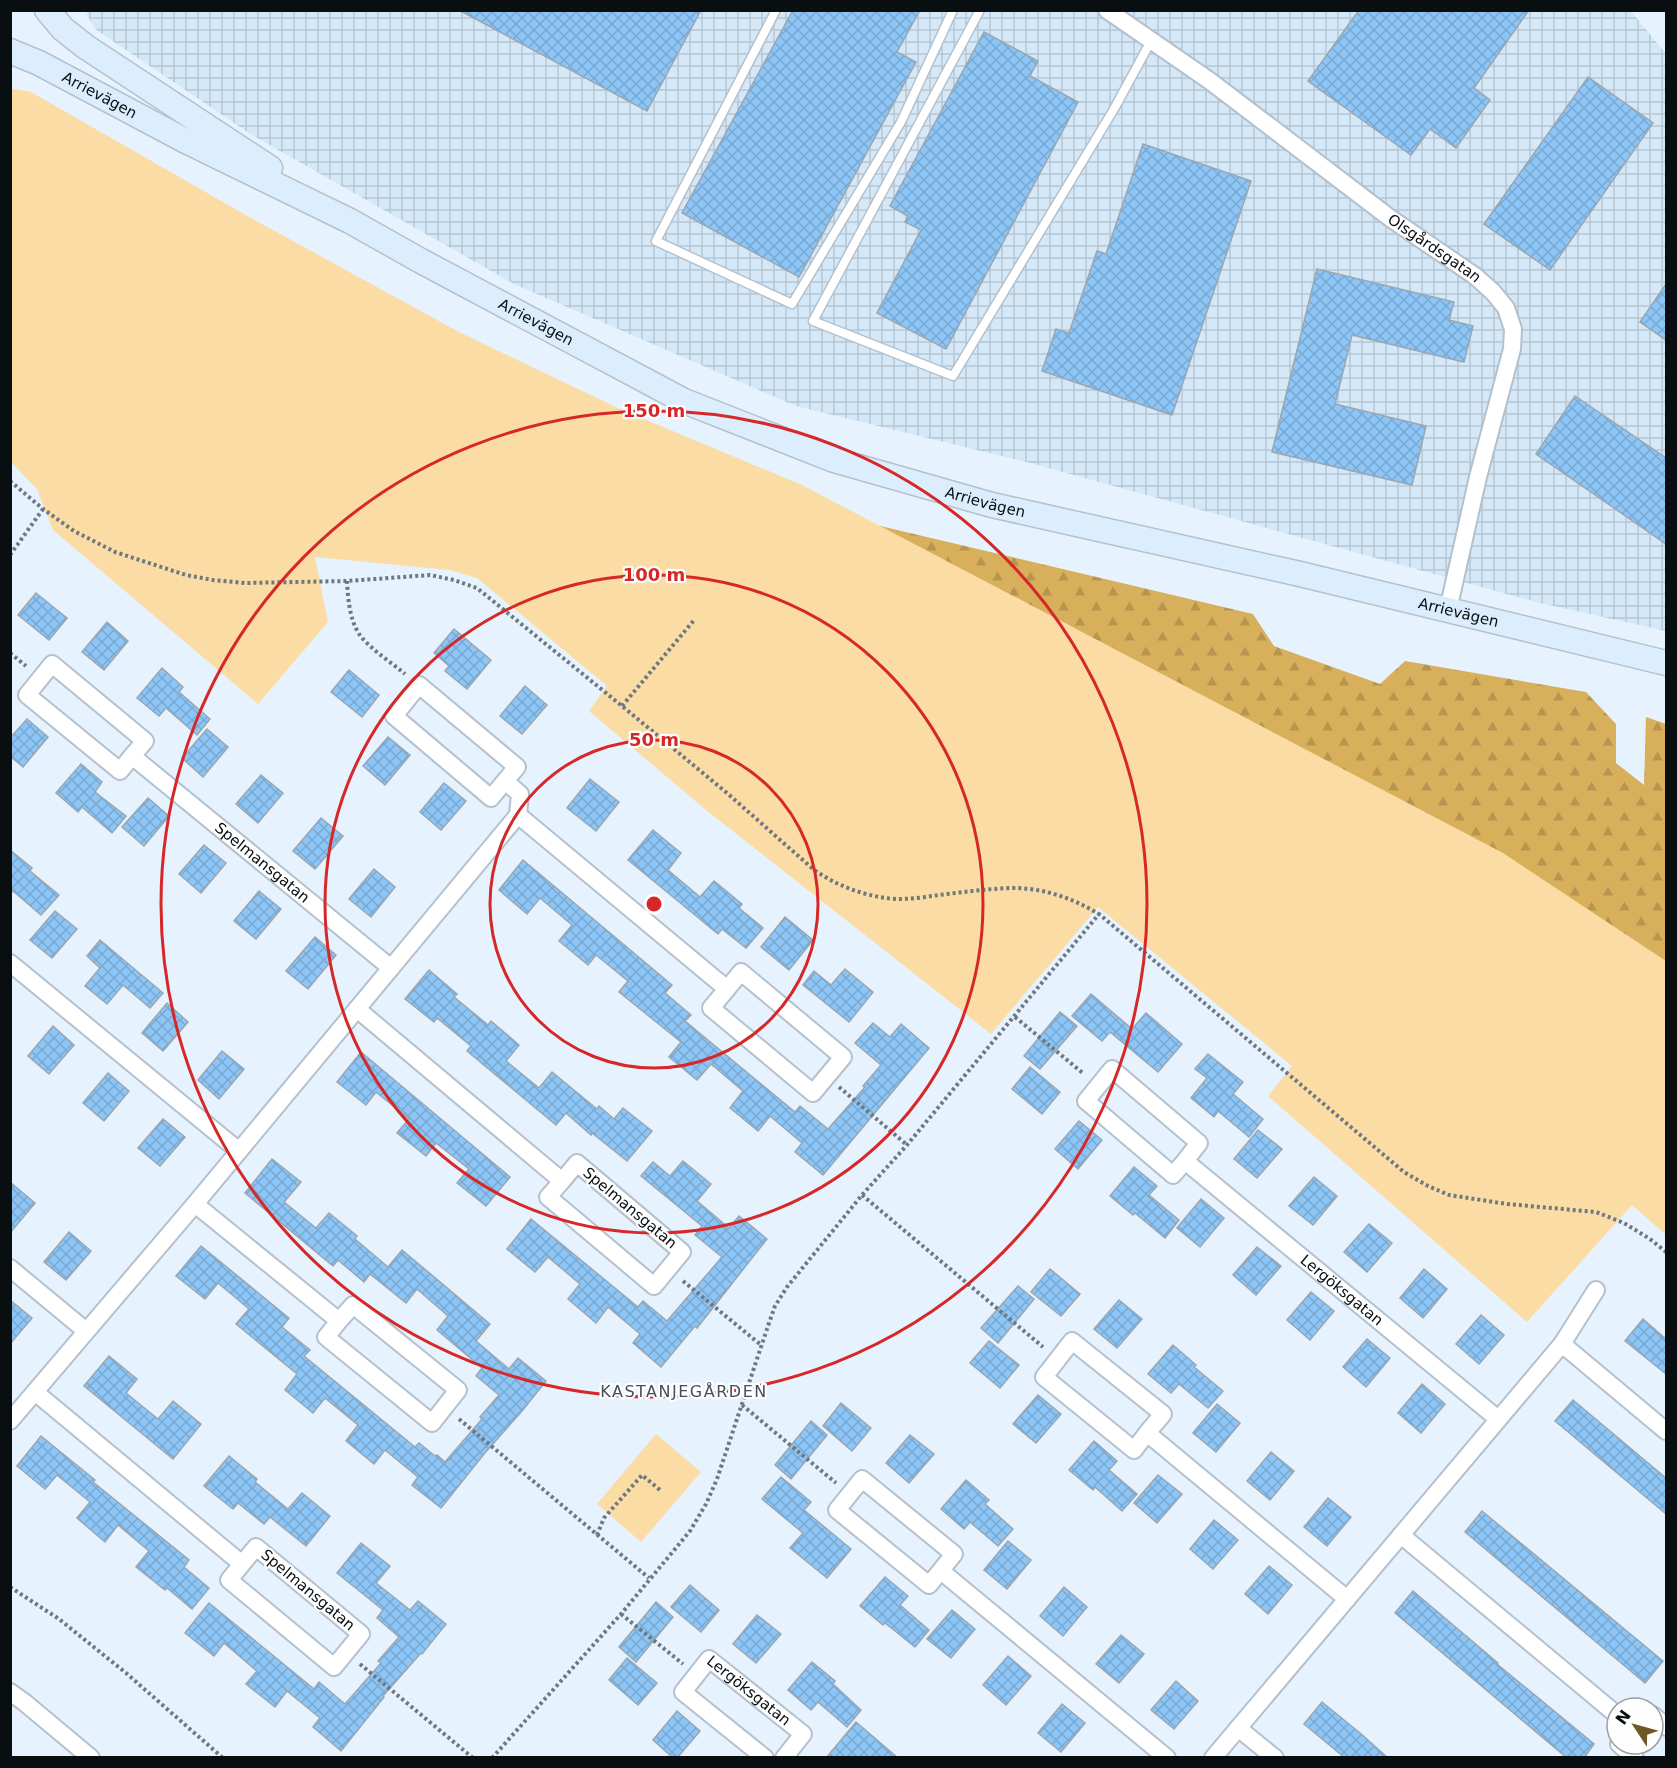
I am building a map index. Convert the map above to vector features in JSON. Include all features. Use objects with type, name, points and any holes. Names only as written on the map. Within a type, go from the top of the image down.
[{"type":"main road","name":"Arrievägen","points":[[47,10],[63,29],[86,47],[350,220],[431,266],[684,401],[834,460],[992,505],[1300,574],[1666,663]]},
{"type":"main road","name":"Arrievägen","points":[[10,51],[39,63],[184,140],[350,220]]},
{"type":"street","name":"Olsgårdsgatan","points":[[1107,10],[1210,81],[1390,218],[1474,276],[1493,292],[1506,308],[1513,329],[1512,349],[1478,477],[1448,610]]},
{"type":"street","points":[[52,664],[145,741],[132,756],[120,771],[27,695],[52,664]]},
{"type":"street","points":[[419,685],[517,767],[505,781],[491,798],[394,716],[419,685]]},
{"type":"street","name":"Spelmansgatan","points":[[132,756],[391,968]]},
{"type":"street","points":[[10,1420],[195,1204],[518,815],[520,794],[505,781]]},
{"type":"street","points":[[518,815],[727,989]]},
{"type":"street","points":[[10,963],[238,1151]]},
{"type":"street","points":[[741,972],[843,1057],[813,1093],[711,1008],[727,989],[741,972]]},
{"type":"street","name":"Spelmansgatan","points":[[357,1009],[562,1180]]},
{"type":"street","points":[[1112,1069],[1200,1143],[1185,1161],[1173,1175],[1086,1101],[1112,1069]]},
{"type":"street","name":"Lergöksgatan","points":[[1185,1161],[1498,1419]]},
{"type":"street","name":"Spelmansgatan","points":[[577,1163],[682,1252],[654,1286],[548,1197],[562,1180],[577,1163]]},
{"type":"street","points":[[195,1204],[339,1322]]},
{"type":"street","points":[[10,1268],[86,1331]]},
{"type":"street","points":[[1213,1758],[1562,1344],[1596,1290]]},
{"type":"street","points":[[353,1305],[458,1390],[432,1423],[326,1337],[339,1322],[353,1305]]},
{"type":"street","points":[[1072,1341],[1162,1414],[1147,1433],[1134,1450],[1044,1377],[1072,1341]]},
{"type":"street","points":[[1562,1344],[1666,1431]]},
{"type":"street","name":"Spelmansgatan","points":[[35,1392],[242,1564]]},
{"type":"street","points":[[1147,1433],[1347,1599]]},
{"type":"street","points":[[862,1479],[954,1554],[941,1571],[929,1585],[837,1510],[862,1479]]},
{"type":"street","points":[[1401,1535],[1605,1705]]},
{"type":"street","name":"Spelmansgatan","points":[[256,1547],[361,1634],[334,1667],[229,1580],[242,1564],[256,1547]]},
{"type":"street","points":[[941,1571],[1167,1758]]},
{"type":"street","name":"Lergöksgatan","points":[[765,1758],[683,1692],[709,1659],[803,1734],[790,1755]]},
{"type":"street","points":[[10,1692],[91,1758]]},
{"type":"street","points":[[1238,1728],[1275,1758]]},
{"type":"lane","points":[[776,10],[656,241],[792,304],[901,122],[953,10]]},
{"type":"lane","points":[[980,10],[813,321],[953,376],[1114,110],[1151,41]]},
{"type":"path","points":[[10,481],[74,531],[115,552],[186,575],[245,583],[347,581],[430,575],[477,588],[622,706],[826,879],[872,895],[898,899],[1009,889],[1043,891],[1079,902],[1099,914],[1404,1172],[1449,1196],[1596,1212],[1631,1227],[1666,1252]]},
{"type":"path","points":[[10,555],[43,509]]},
{"type":"path","points":[[347,581],[348,600],[362,639],[419,685]]},
{"type":"path","points":[[622,706],[695,619]]},
{"type":"path","points":[[492,1758],[621,1614],[690,1530],[706,1504],[717,1479],[775,1306],[787,1287],[1099,914]]},
{"type":"path","points":[[1015,1017],[1098,1086]]},
{"type":"path","points":[[826,1077],[907,1145]]},
{"type":"path","points":[[862,1196],[1058,1359]]},
{"type":"path","points":[[668,1269],[761,1345]]},
{"type":"path","points":[[742,1405],[850,1495]]},
{"type":"path","points":[[445,1407],[649,1578]]},
{"type":"path","points":[[597,1534],[604,1518],[642,1475],[660,1490]]},
{"type":"path","points":[[10,1587],[58,1619],[126,1673],[223,1758]]},
{"type":"path","points":[[621,1614],[696,1675]]},
{"type":"path","points":[[346,1653],[473,1758]]},
{"type":"shaded area","points":[[85,11],[1631,11],[1666,54],[1666,631],[1540,603],[1030,463],[796,406],[514,284],[252,135],[95,29]]},
{"type":"shaded area","points":[[10,88],[31,92],[251,218],[459,332],[620,409],[802,485],[1503,853],[1666,961],[1666,1235],[1632,1205],[1527,1322],[1268,1096],[1292,1066],[1098,907],[991,1034],[706,810],[589,711],[607,686],[477,578],[450,570],[315,557],[328,622],[258,704],[53,530],[37,489],[11,462]]},
{"type":"shaded area","points":[[656,1434],[701,1472],[641,1542],[597,1504]]},
{"type":"green space","points":[[842,517],[1253,614],[1274,646],[1380,684],[1405,661],[1586,692],[1616,724],[1616,763],[1644,785],[1646,717],[1666,724],[1666,992]]},
{"type":"building","points":[[459,10],[701,10],[647,111]]},
{"type":"building","points":[[793,10],[920,10],[897,52],[916,62],[799,277],[682,213]]},
{"type":"building","points":[[1359,10],[1529,10],[1474,88],[1490,100],[1456,148],[1430,129],[1411,155],[1308,81]]},
{"type":"building","points":[[984,32],[1038,61],[1030,76],[1078,102],[946,349],[877,313],[921,230],[905,222],[908,216],[890,206]]},
{"type":"building","points":[[1588,77],[1653,123],[1550,270],[1484,224]]},
{"type":"building","points":[[1143,144],[1251,181],[1172,415],[1042,371],[1056,329],[1069,333],[1097,251],[1106,254]]},
{"type":"building","points":[[1317,269],[1454,302],[1449,320],[1473,326],[1464,362],[1352,335],[1335,404],[1426,426],[1412,485],[1272,452]]},
{"type":"building","points":[[1666,284],[1666,340],[1640,322]]},
{"type":"building","points":[[1575,396],[1666,458],[1666,544],[1536,454]]},
{"type":"building","points":[[36,593],[67,618],[49,640],[18,615]]},
{"type":"building","points":[[107,622],[128,641],[104,670],[82,652]]},
{"type":"building","points":[[454,629],[491,660],[467,689],[445,671],[449,666],[434,653]]},
{"type":"building","points":[[162,668],[183,687],[179,692],[210,719],[197,735],[166,708],[159,716],[137,698]]},
{"type":"building","points":[[349,670],[379,695],[362,717],[331,692]]},
{"type":"building","points":[[525,686],[547,705],[522,734],[500,716]]},
{"type":"building","points":[[27,719],[48,737],[23,767],[10,756],[10,738]]},
{"type":"building","points":[[207,729],[228,747],[203,777],[182,758]]},
{"type":"building","points":[[388,737],[410,755],[385,785],[363,766]]},
{"type":"building","points":[[81,764],[102,782],[95,792],[126,816],[112,833],[82,807],[78,812],[56,793]]},
{"type":"building","points":[[261,775],[283,793],[258,823],[236,804]]},
{"type":"building","points":[[590,779],[619,802],[596,831],[567,808]]},
{"type":"building","points":[[444,783],[466,801],[441,830],[420,812]]},
{"type":"building","points":[[148,798],[169,816],[144,846],[122,827]]},
{"type":"building","points":[[321,818],[343,836],[315,869],[293,851]]},
{"type":"building","points":[[653,830],[681,853],[668,870],[700,897],[714,881],[742,904],[739,908],[763,928],[746,948],[722,929],[718,934],[628,860]]},
{"type":"building","points":[[204,845],[226,863],[201,893],[179,874]]},
{"type":"building","points":[[10,850],[32,868],[30,871],[59,895],[41,915],[13,891],[10,894]]},
{"type":"building","points":[[523,860],[672,985],[665,993],[691,1015],[685,1021],[795,1112],[800,1106],[828,1129],[881,1065],[855,1043],[873,1023],[890,1037],[901,1024],[929,1048],[823,1175],[795,1152],[802,1143],[770,1116],[758,1131],[730,1108],[743,1091],[711,1064],[697,1080],[669,1057],[681,1042],[619,992],[628,981],[596,955],[588,965],[559,941],[572,925],[540,898],[527,914],[499,890]]},
{"type":"building","points":[[374,869],[395,887],[371,917],[349,899]]},
{"type":"building","points":[[259,891],[281,909],[256,939],[234,921]]},
{"type":"building","points":[[55,911],[77,929],[52,958],[30,940]]},
{"type":"building","points":[[785,917],[813,940],[789,970],[761,947]]},
{"type":"building","points":[[315,937],[336,955],[308,989],[286,971]]},
{"type":"building","points":[[100,940],[163,993],[150,1008],[123,985],[107,1004],[85,986],[100,968],[87,956]]},
{"type":"building","points":[[845,969],[873,992],[849,1022],[803,985],[814,971],[831,985]]},
{"type":"building","points":[[429,970],[457,994],[454,997],[488,1025],[491,1021],[519,1045],[506,1061],[539,1088],[552,1072],[597,1109],[599,1106],[614,1119],[623,1108],[652,1131],[627,1161],[592,1133],[591,1135],[566,1113],[556,1125],[467,1051],[471,1046],[437,1018],[434,1022],[405,999]]},
{"type":"building","points":[[1091,994],[1132,1029],[1146,1013],[1182,1044],[1158,1072],[1110,1032],[1102,1041],[1072,1016]]},
{"type":"building","points":[[167,1003],[188,1022],[163,1051],[142,1033]]},
{"type":"building","points":[[1060,1012],[1077,1026],[1040,1069],[1024,1056]]},
{"type":"building","points":[[53,1026],[74,1045],[49,1074],[28,1056]]},
{"type":"building","points":[[222,1051],[244,1069],[219,1099],[198,1080]]},
{"type":"building","points":[[361,1052],[510,1177],[486,1206],[457,1183],[469,1169],[436,1143],[426,1156],[397,1133],[409,1119],[376,1092],[366,1105],[337,1082]]},
{"type":"building","points":[[1208,1054],[1243,1082],[1233,1094],[1263,1119],[1249,1137],[1218,1111],[1214,1117],[1191,1098],[1207,1078],[1195,1069]]},
{"type":"building","points":[[1030,1067],[1060,1092],[1042,1114],[1012,1089]]},
{"type":"building","points":[[108,1073],[129,1091],[104,1121],[83,1103]]},
{"type":"building","points":[[163,1119],[185,1137],[160,1166],[138,1148]]},
{"type":"building","points":[[1079,1121],[1102,1140],[1078,1169],[1055,1149]]},
{"type":"building","points":[[1258,1130],[1282,1149],[1257,1178],[1234,1159]]},
{"type":"building","points":[[272,1159],[301,1182],[284,1202],[316,1228],[329,1213],[357,1236],[355,1239],[388,1267],[402,1250],[490,1324],[476,1341],[509,1369],[518,1358],[546,1381],[441,1508],[412,1485],[418,1477],[385,1450],[374,1464],[346,1441],[358,1425],[325,1398],[313,1413],[285,1390],[297,1374],[236,1324],[249,1309],[218,1283],[205,1299],[176,1276],[201,1246],[289,1318],[282,1327],[310,1350],[304,1356],[415,1447],[419,1443],[445,1462],[482,1419],[480,1417],[499,1395],[476,1376],[482,1368],[437,1330],[448,1316],[417,1289],[406,1303],[370,1274],[364,1282],[338,1260],[333,1266],[245,1193]]},
{"type":"building","points":[[683,1161],[711,1184],[697,1201],[729,1228],[739,1216],[767,1239],[697,1328],[695,1326],[661,1367],[633,1343],[640,1334],[608,1307],[596,1323],[568,1299],[580,1284],[548,1257],[535,1272],[507,1249],[531,1219],[638,1307],[643,1301],[667,1321],[722,1257],[695,1235],[702,1226],[641,1176],[653,1162],[670,1176]]},
{"type":"building","points":[[1134,1167],[1157,1186],[1149,1195],[1179,1220],[1165,1238],[1110,1196]]},
{"type":"building","points":[[1314,1177],[1337,1196],[1313,1225],[1289,1206]]},
{"type":"building","points":[[10,1182],[35,1203],[10,1233]]},
{"type":"building","points":[[1201,1199],[1224,1218],[1200,1247],[1177,1228]]},
{"type":"building","points":[[1369,1224],[1392,1243],[1367,1272],[1344,1252]]},
{"type":"building","points":[[69,1232],[91,1251],[66,1280],[44,1262]]},
{"type":"building","points":[[1257,1247],[1281,1266],[1256,1295],[1233,1275]]},
{"type":"building","points":[[1050,1269],[1080,1294],[1061,1316],[1031,1292]]},
{"type":"building","points":[[1424,1269],[1447,1289],[1423,1318],[1400,1298]]},
{"type":"building","points":[[1018,1286],[1034,1299],[998,1343],[981,1328]]},
{"type":"building","points":[[1311,1292],[1334,1311],[1310,1340],[1287,1320]]},
{"type":"building","points":[[10,1300],[32,1318],[10,1344]]},
{"type":"building","points":[[1119,1300],[1142,1319],[1117,1348],[1094,1329]]},
{"type":"building","points":[[1481,1315],[1504,1335],[1479,1364],[1456,1344]]},
{"type":"building","points":[[1643,1319],[1666,1339],[1666,1374],[1625,1341]]},
{"type":"building","points":[[1367,1339],[1390,1358],[1366,1387],[1343,1367]]},
{"type":"building","points":[[989,1341],[1019,1365],[1000,1388],[970,1363]]},
{"type":"building","points":[[1173,1345],[1196,1365],[1194,1367],[1223,1391],[1208,1408],[1179,1384],[1171,1393],[1148,1374]]},
{"type":"building","points":[[109,1356],[137,1379],[126,1393],[158,1419],[173,1401],[201,1424],[173,1459],[84,1386]]},
{"type":"building","points":[[1422,1384],[1445,1404],[1421,1433],[1398,1413]]},
{"type":"building","points":[[1038,1395],[1061,1414],[1036,1443],[1013,1424]]},
{"type":"building","points":[[1573,1400],[1666,1478],[1666,1514],[1555,1421]]},
{"type":"building","points":[[841,1403],[871,1428],[852,1451],[823,1426]]},
{"type":"building","points":[[1217,1404],[1240,1423],[1216,1452],[1193,1433]]},
{"type":"building","points":[[811,1421],[827,1435],[791,1479],[775,1465]]},
{"type":"building","points":[[910,1435],[934,1454],[909,1483],[886,1463]]},
{"type":"building","points":[[41,1436],[95,1480],[93,1482],[189,1560],[184,1567],[209,1588],[192,1609],[167,1588],[165,1590],[136,1567],[149,1551],[118,1525],[105,1542],[77,1518],[90,1502],[57,1475],[45,1489],[17,1466]]},
{"type":"building","points":[[1094,1441],[1117,1461],[1109,1470],[1137,1494],[1122,1511],[1095,1487],[1093,1490],[1069,1470]]},
{"type":"building","points":[[1271,1452],[1294,1471],[1270,1500],[1247,1481]]},
{"type":"building","points":[[229,1456],[257,1479],[255,1482],[288,1509],[302,1493],[330,1516],[306,1546],[270,1517],[264,1524],[238,1503],[233,1509],[204,1486]]},
{"type":"building","points":[[1158,1475],[1182,1494],[1157,1523],[1134,1503]]},
{"type":"building","points":[[781,1477],[811,1502],[804,1510],[851,1549],[827,1578],[790,1548],[803,1533],[762,1499]]},
{"type":"building","points":[[966,1480],[989,1500],[985,1504],[1013,1529],[998,1546],[970,1522],[964,1529],[941,1509]]},
{"type":"building","points":[[1328,1498],[1351,1517],[1327,1546],[1304,1527]]},
{"type":"building","points":[[1482,1511],[1663,1661],[1645,1683],[1465,1532]]},
{"type":"building","points":[[1214,1520],[1238,1540],[1213,1569],[1190,1549]]},
{"type":"building","points":[[1008,1541],[1031,1560],[1007,1589],[984,1570]]},
{"type":"building","points":[[361,1543],[390,1566],[376,1583],[410,1610],[418,1601],[446,1624],[383,1696],[341,1751],[313,1727],[320,1718],[287,1691],[275,1707],[246,1684],[257,1671],[224,1643],[214,1656],[185,1633],[209,1603],[314,1689],[319,1682],[345,1704],[381,1663],[378,1661],[399,1637],[377,1618],[383,1610],[337,1573]]},
{"type":"building","points":[[1269,1566],[1292,1585],[1268,1614],[1245,1594]]},
{"type":"building","points":[[885,1577],[908,1596],[900,1605],[929,1630],[915,1647],[860,1606]]},
{"type":"building","points":[[690,1585],[719,1610],[701,1632],[671,1607]]},
{"type":"building","points":[[1064,1587],[1087,1607],[1063,1636],[1040,1616]]},
{"type":"building","points":[[1413,1591],[1594,1744],[1584,1758],[1567,1758],[1395,1613]]},
{"type":"building","points":[[656,1602],[673,1617],[636,1662],[619,1647]]},
{"type":"building","points":[[952,1610],[975,1629],[951,1658],[927,1639]]},
{"type":"building","points":[[757,1615],[781,1634],[756,1663],[733,1644]]},
{"type":"building","points":[[1121,1635],[1144,1654],[1119,1683],[1096,1664]]},
{"type":"building","points":[[1008,1656],[1031,1676],[1006,1705],[983,1685]]},
{"type":"building","points":[[627,1658],[657,1683],[638,1705],[609,1680]]},
{"type":"building","points":[[812,1662],[835,1681],[833,1684],[861,1710],[847,1727],[818,1702],[811,1710],[788,1690]]},
{"type":"building","points":[[1176,1681],[1198,1701],[1174,1729],[1151,1710]]},
{"type":"building","points":[[1322,1702],[1388,1758],[1345,1758],[1304,1724]]},
{"type":"building","points":[[1062,1704],[1085,1723],[1061,1752],[1038,1733]]},
{"type":"building","points":[[677,1711],[700,1731],[677,1758],[673,1758],[653,1740]]},
{"type":"building","points":[[856,1722],[898,1758],[826,1758]]},
{"type":"district","name":"KASTANJEGÅRDEN","points":[[684,1391]]}]
